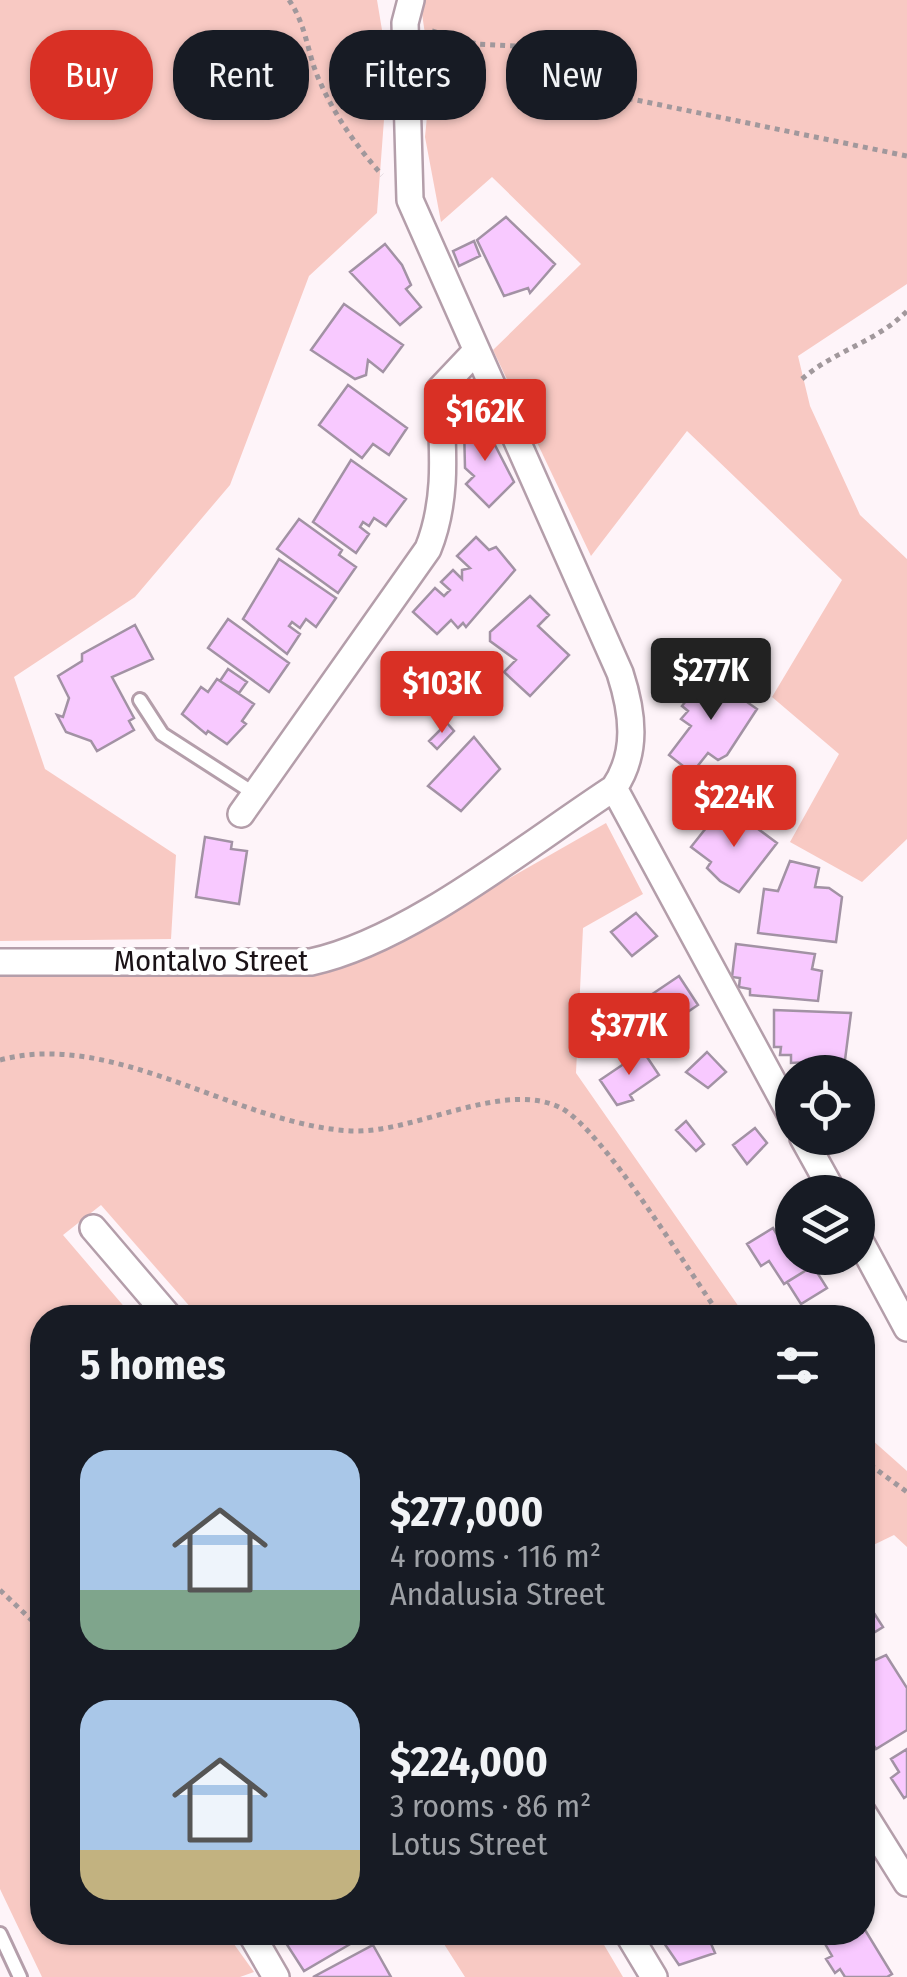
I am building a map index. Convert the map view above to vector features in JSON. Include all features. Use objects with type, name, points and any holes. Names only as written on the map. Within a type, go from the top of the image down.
[{"type":"street","points":[[408,12],[410,200],[624,685],[631,745],[628,767],[614,788],[775,1086]]},
{"type":"street","points":[[248,804],[428,549],[440,520],[444,493],[440,389],[476,351]]},
{"type":"street","name":"Montalvo Street","points":[[0,962],[311,962],[348,954],[392,933],[614,788]]},
{"type":"street","points":[[93,1228],[159,1305]]},
{"type":"street","points":[[875,1269],[907,1328]]},
{"type":"street","points":[[875,1832],[907,1883]]},
{"type":"street","points":[[258,1945],[276,1977]]},
{"type":"street","points":[[635,1945],[654,1977]]},
{"type":"lane","points":[[140,700],[162,734],[248,804]]},
{"type":"lane","points":[[0,1934],[20,1977]]},
{"type":"path","points":[[289,0],[302,19],[319,81],[354,142],[410,200]]},
{"type":"path","points":[[408,12],[477,44],[515,46],[570,67],[617,96],[907,156]]},
{"type":"path","points":[[802,379],[821,362],[894,325],[907,311]]},
{"type":"path","points":[[0,1060],[23,1054],[82,1057],[313,1125],[354,1131],[388,1128],[510,1099],[559,1106],[596,1138],[713,1305]]},
{"type":"path","points":[[875,1469],[907,1492]]},
{"type":"path","points":[[0,1590],[30,1619]]},
{"type":"shaded area","points":[[0,0],[377,0],[382,30],[329,30],[329,120],[384,120],[377,213],[309,276],[230,485],[135,597],[14,677],[45,769],[176,855],[171,939],[0,941]]},
{"type":"shaded area","points":[[420,0],[907,0],[907,284],[798,356],[810,406],[860,515],[907,559],[907,839],[862,882],[790,842],[839,754],[772,697],[842,580],[687,431],[591,556],[493,350],[581,264],[492,177],[441,222],[425,137],[427,120],[486,120],[486,30],[424,30]]},
{"type":"shaded area","points":[[606,823],[643,894],[583,928],[576,1073],[738,1305],[188,1305],[101,1205],[63,1235],[123,1305],[30,1305],[30,1945],[235,1945],[254,1972],[240,1977],[42,1977],[0,1889],[0,975],[319,970],[387,948]]},
{"type":"shaded area","points":[[875,1443],[907,1471],[907,1547],[894,1535],[875,1544]]},
{"type":"shaded area","points":[[445,1945],[604,1945],[623,1977],[465,1977]]},
{"type":"building","points":[[506,217],[555,264],[530,293],[528,288],[504,296],[477,240]]},
{"type":"building","points":[[474,241],[480,256],[459,266],[453,251]]},
{"type":"building","points":[[385,244],[402,265],[411,285],[406,289],[421,307],[400,325],[350,272]]},
{"type":"building","points":[[344,304],[403,345],[383,372],[368,360],[366,375],[355,379],[311,350]]},
{"type":"building","points":[[348,385],[407,428],[389,455],[373,444],[362,458],[319,425]]},
{"type":"building","points":[[481,418],[514,482],[489,507],[466,484],[474,476],[465,468],[464,426]]},
{"type":"building","points":[[351,460],[406,499],[386,526],[374,518],[369,526],[363,522],[360,527],[369,534],[356,553],[313,522]]},
{"type":"building","points":[[299,519],[342,550],[339,555],[356,567],[338,593],[277,549]]},
{"type":"building","points":[[476,537],[489,550],[496,547],[515,570],[466,627],[463,623],[458,628],[451,620],[437,634],[413,612],[435,588],[444,596],[450,590],[441,582],[453,570],[462,579],[462,570],[470,568],[457,556]]},
{"type":"building","points":[[279,559],[336,598],[316,627],[306,619],[300,628],[292,622],[289,626],[300,634],[287,654],[243,619]]},
{"type":"building","points":[[530,596],[549,615],[538,626],[569,655],[530,696],[504,672],[516,660],[490,641],[490,632]]},
{"type":"building","points":[[228,619],[289,663],[269,692],[208,648]]},
{"type":"building","points":[[135,625],[153,659],[112,677],[134,718],[129,721],[134,730],[97,751],[91,741],[66,732],[57,715],[63,717],[69,698],[58,676],[82,661],[82,654]]},
{"type":"building","points":[[228,669],[247,682],[239,693],[220,681]]},
{"type":"building","points":[[707,674],[757,709],[727,755],[718,760],[708,753],[692,773],[669,755],[691,726],[681,719],[688,711],[682,706]]},
{"type":"building","points":[[217,679],[254,704],[242,721],[246,724],[227,744],[208,731],[206,734],[182,714],[201,687],[208,692]]},
{"type":"building","points":[[447,723],[454,731],[437,749],[429,741]]},
{"type":"building","points":[[474,737],[500,769],[461,811],[428,786]]},
{"type":"building","points":[[734,811],[777,843],[739,892],[720,881],[707,868],[711,862],[691,847],[714,818],[726,822]]},
{"type":"building","points":[[205,837],[232,842],[231,849],[247,851],[239,904],[196,897]]},
{"type":"building","points":[[790,861],[819,868],[815,887],[829,888],[842,897],[836,942],[758,933],[764,889],[778,891]]},
{"type":"building","points":[[636,913],[657,936],[632,956],[611,932]]},
{"type":"building","points":[[736,944],[815,954],[812,969],[822,971],[818,1001],[750,995],[750,989],[739,987],[740,978],[732,977]]},
{"type":"building","points":[[679,976],[698,1005],[649,1038],[630,1009]]},
{"type":"building","points":[[774,1010],[851,1013],[846,1055],[780,1055],[781,1047],[774,1047]]},
{"type":"building","points":[[643,1051],[659,1075],[630,1095],[633,1100],[617,1105],[600,1080]]},
{"type":"building","points":[[707,1052],[726,1072],[708,1088],[686,1072]]},
{"type":"building","points":[[686,1121],[704,1144],[696,1151],[676,1130]]},
{"type":"building","points":[[755,1128],[767,1143],[747,1164],[733,1145]]},
{"type":"building","points":[[773,1228],[775,1270],[769,1261],[761,1266],[747,1244]]},
{"type":"building","points":[[778,1275],[798,1275],[784,1284]]},
{"type":"building","points":[[798,1275],[819,1275],[827,1288],[801,1304],[787,1282]]},
{"type":"building","points":[[875,1615],[883,1627],[875,1632]]},
{"type":"building","points":[[886,1655],[907,1688],[907,1730],[876,1749],[875,1747],[875,1660]]},
{"type":"building","points":[[907,1749],[904,1798],[891,1778],[899,1772],[891,1759]]},
{"type":"building","points":[[287,1945],[349,1945],[304,1971]]},
{"type":"building","points":[[373,1945],[391,1977],[313,1977]]},
{"type":"building","points":[[665,1945],[712,1945],[715,1953],[679,1965]]},
{"type":"building","points":[[826,1945],[874,1945],[892,1974],[845,1977],[840,1969],[835,1973],[826,1959],[832,1956]]}]
